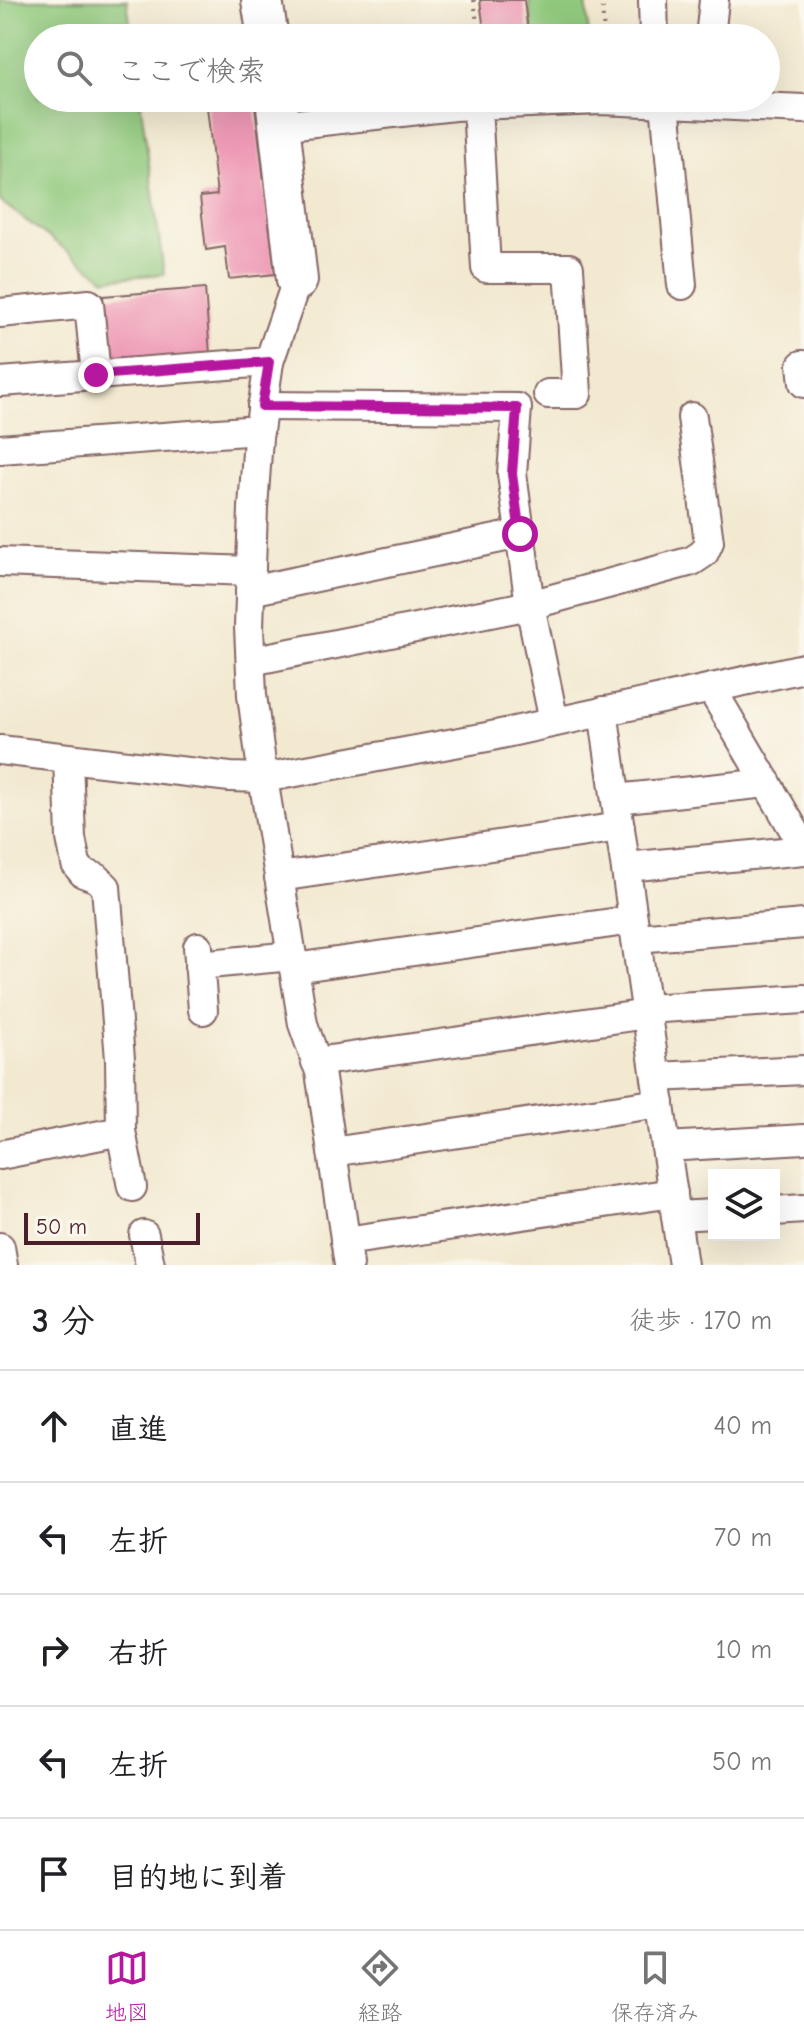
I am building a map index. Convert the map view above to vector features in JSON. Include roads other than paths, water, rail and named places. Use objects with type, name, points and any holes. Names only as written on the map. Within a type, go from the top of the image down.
[{"type":"street","points":[[262,0],[266,24]]},
{"type":"street","points":[[653,0],[654,24]]},
{"type":"street","points":[[711,24],[714,0]]},
{"type":"street","points":[[780,107],[804,109]]},
{"type":"street","points":[[278,112],[297,280],[269,362],[260,418],[249,627],[252,695],[303,1024],[320,1072],[347,1253],[674,1205],[708,1213]]},
{"type":"street","points":[[477,112],[486,268],[568,258],[577,394],[548,394]]},
{"type":"street","points":[[659,112],[682,285]]},
{"type":"street","points":[[0,313],[89,304],[96,375]]},
{"type":"street","points":[[0,382],[269,362]]},
{"type":"street","points":[[804,365],[804,383]]},
{"type":"street","points":[[0,449],[260,418],[517,408],[512,474],[530,605],[554,722]]},
{"type":"street","points":[[251,661],[530,605],[692,561],[704,553],[709,542],[692,417]]},
{"type":"street","points":[[0,562],[251,581],[520,534]]},
{"type":"street","points":[[0,750],[230,777],[263,778],[554,722],[804,668]]},
{"type":"street","points":[[626,867],[802,842],[711,688]]},
{"type":"street","points":[[603,711],[683,1265]]},
{"type":"street","points":[[68,758],[71,838],[76,864],[83,873],[97,878],[106,887],[120,1059],[121,1131],[132,1187]]},
{"type":"street","points":[[279,877],[767,783]]},
{"type":"street","points":[[203,1010],[199,956],[293,962],[635,929],[804,924]]},
{"type":"street","points":[[316,1062],[646,1011],[804,999]]},
{"type":"street","points":[[332,1152],[658,1090],[804,1070]]},
{"type":"street","points":[[0,1155],[121,1131]]},
{"type":"street","points":[[666,1147],[804,1139]]},
{"type":"street","points":[[780,1211],[804,1209]]},
{"type":"street","points":[[144,1235],[150,1265]]},
{"type":"street","points":[[0,1247],[3,1265]]}]
